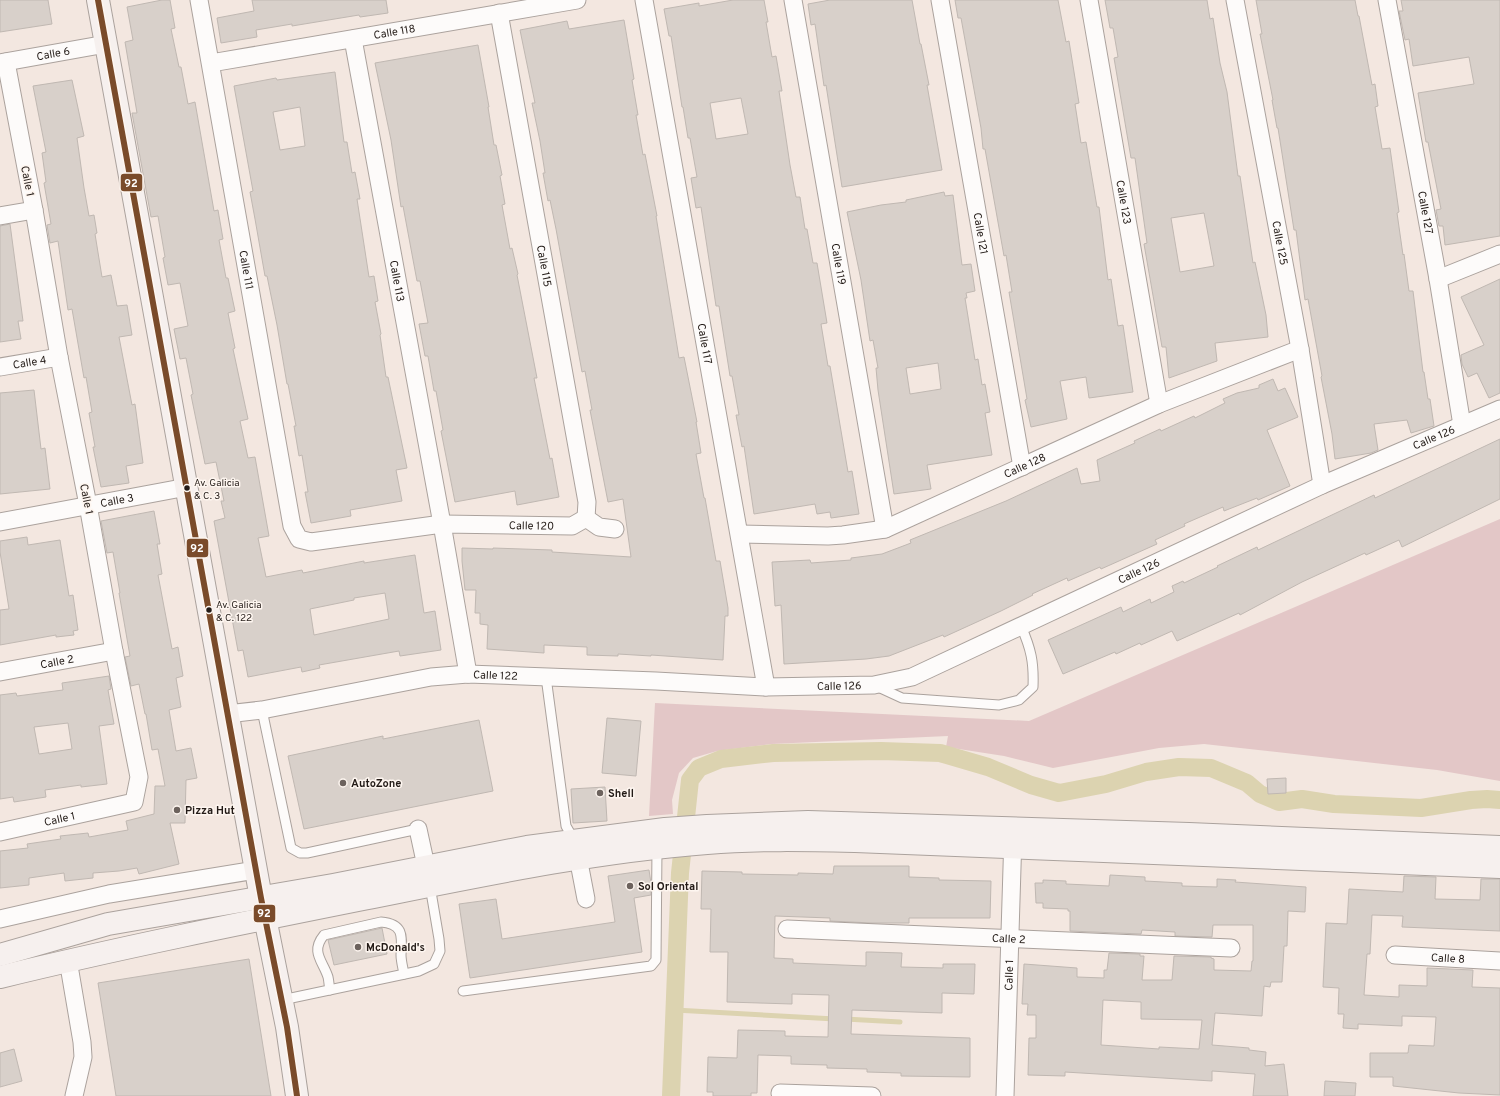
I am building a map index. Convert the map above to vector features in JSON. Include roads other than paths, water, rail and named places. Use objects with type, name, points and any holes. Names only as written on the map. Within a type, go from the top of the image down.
[{"type":"street","points":[[98,0],[188,487],[261,898],[282,1000],[297,1096]]},
{"type":"street","name":"Calle 111","points":[[199,0],[292,526],[299,538]]},
{"type":"street","name":"Calle 118","points":[[211,63],[577,0]]},
{"type":"street","name":"Calle 117","points":[[644,0],[766,687]]},
{"type":"street","name":"Calle 119","points":[[792,0],[884,529]]},
{"type":"street","name":"Calle 121","points":[[940,0],[1022,466]]},
{"type":"street","name":"Calle 123","points":[[1088,0],[1159,404]]},
{"type":"street","name":"Calle 125","points":[[1235,0],[1300,349],[1322,485]]},
{"type":"street","name":"Calle 127","points":[[1387,0],[1438,279],[1462,424]]},
{"type":"street","name":"Calle 115","points":[[499,14],[587,502],[586,518]]},
{"type":"street","name":"Calle 113","points":[[353,39],[468,674]]},
{"type":"street","name":"Calle 6","points":[[3,62],[106,44]]},
{"type":"street","name":"Calle 1","points":[[0,832],[134,802],[139,777],[59,357],[34,210],[3,62]]},
{"type":"street","points":[[0,216],[34,210]]},
{"type":"street","points":[[1438,279],[1500,254]]},
{"type":"street","name":"Calle 128","points":[[740,534],[828,536],[884,529],[1159,404],[1300,349]]},
{"type":"street","name":"Calle 4","points":[[0,368],[59,357]]},
{"type":"street","name":"Calle 126","points":[[766,687],[874,685],[912,677],[1322,485],[1500,409]]},
{"type":"street","name":"Calle 3","points":[[0,522],[188,487]]},
{"type":"street","points":[[586,518],[598,526],[615,529]]},
{"type":"street","name":"Calle 120","points":[[299,538],[311,542],[442,524],[572,526],[586,518]]},
{"type":"street","name":"Calle 2","points":[[0,672],[114,651]]},
{"type":"street","name":"Calle 122","points":[[228,714],[262,710],[431,677],[468,674],[656,681],[766,687]]},
{"type":"street","points":[[418,829],[428,876]]},
{"type":"street","points":[[0,977],[68,960],[265,918],[428,876],[527,847],[576,849],[662,841],[708,834],[783,840],[855,841],[1189,834],[1500,847]]},
{"type":"street","points":[[1013,838],[1500,867]]},
{"type":"street","name":"Calle 1","points":[[1004,1096],[1013,838]]},
{"type":"street","points":[[576,849],[586,899]]},
{"type":"street","points":[[0,919],[109,894],[256,870]]},
{"type":"street","points":[[0,955],[108,924],[333,885],[428,876]]},
{"type":"street","name":"Calle 2","points":[[787,929],[1231,948]]},
{"type":"street","name":"Calle 8","points":[[1395,955],[1500,960]]},
{"type":"street","points":[[68,960],[82,1042],[83,1057],[74,1096]]},
{"type":"street","points":[[780,1093],[872,1096]]},
{"type":"lane","points":[[874,685],[902,698],[999,705],[1019,700],[1033,687],[1034,669],[1030,645],[1021,626]]},
{"type":"lane","points":[[546,677],[566,826],[576,849]]},
{"type":"lane","points":[[262,710],[291,848],[300,853],[307,853],[418,829]]},
{"type":"lane","points":[[463,991],[651,966],[656,960],[662,841]]},
{"type":"lane","points":[[282,1000],[419,971],[434,964],[440,951],[428,876]]},
{"type":"lane","points":[[330,990],[328,976],[319,957],[317,948],[319,941],[324,936],[381,922],[391,923],[398,927],[401,934],[401,956],[404,974]]},
{"type":"waterway","points":[[671,1096],[680,873],[690,780],[699,768],[721,759],[773,753],[881,751],[940,753],[988,767],[1031,785],[1059,793],[1106,784],[1146,772],[1179,767],[1211,768],[1247,783],[1260,794],[1279,802],[1302,799],[1334,804],[1421,808],[1471,800],[1500,800]]},
{"type":"waterway","points":[[675,1010],[835,1019]]},
{"type":"waterway","points":[[845,1019],[900,1022]]},
{"type":"place","name":"Av. Galicia & C. 3","points":[[187,488]]},
{"type":"place","name":"Av. Galicia & C. 122","points":[[209,610]]},
{"type":"place","name":"AutoZone","points":[[343,783]]},
{"type":"place","name":"Shell","points":[[600,793]]},
{"type":"place","name":"Pizza Hut","points":[[177,810]]},
{"type":"place","name":"Sol Oriental","points":[[630,886]]},
{"type":"place","name":"McDonald's","points":[[358,947]]}]
